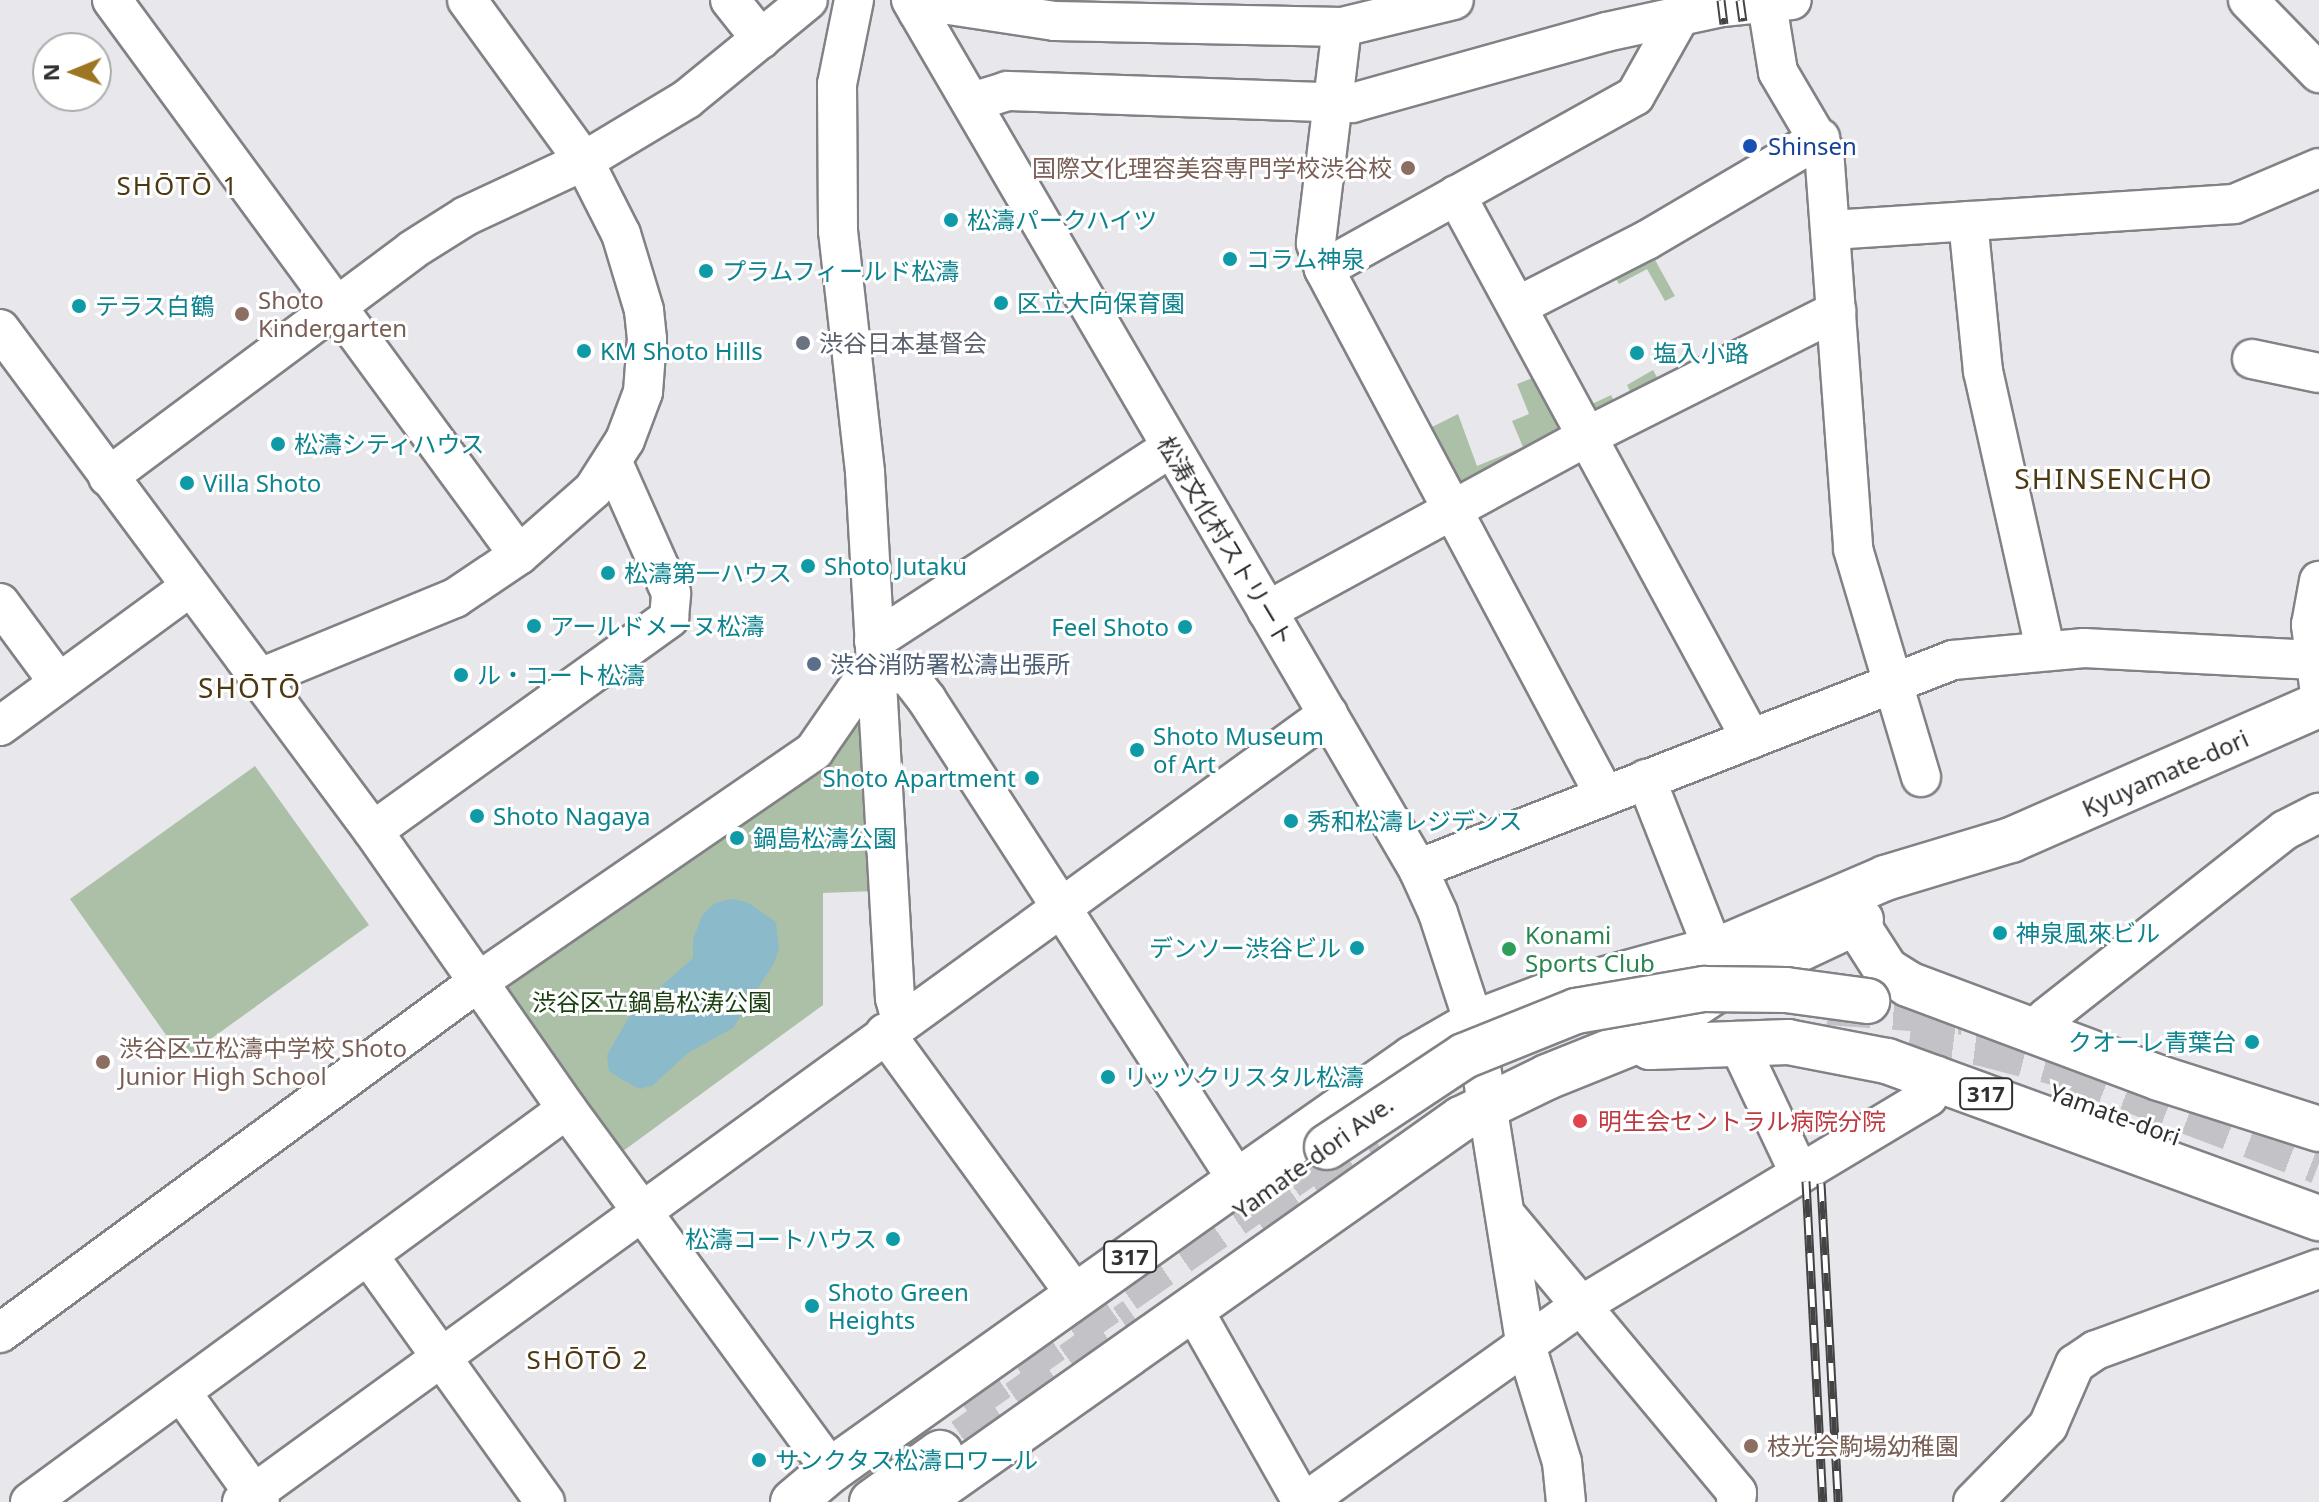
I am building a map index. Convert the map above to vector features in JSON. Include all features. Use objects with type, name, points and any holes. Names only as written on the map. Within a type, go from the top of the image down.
[{"type":"main road","name":"Kyuyamate-dori","points":[[1721,947],[1885,878],[2011,840],[2319,705]]},
{"type":"main road","name":"Kyuyamate-dori","points":[[1856,923],[1914,898],[2011,840]]},
{"type":"main road","name":"317","points":[[793,1502],[829,1486],[1076,1295],[1413,1058],[1474,1023],[1548,995],[1721,947],[1752,952],[1837,916],[1856,923]]},
{"type":"main road","name":"317","points":[[919,1502],[1401,1160],[1488,1104],[1644,1038],[1727,983],[1856,923]]},
{"type":"main road","points":[[1856,923],[1896,978],[2039,1034],[2319,1129]]},
{"type":"main road","name":"Yamate-dori Ave.","points":[[829,1486],[1333,1158],[1474,1080],[1583,1035],[1663,1018],[1746,1013],[1865,1014]]},
{"type":"main road","name":"Yamate-dori","points":[[1865,1014],[1952,1027],[2319,1160]]},
{"type":"main road","name":"Yamate-dori","points":[[1865,1014],[2319,1195]]},
{"type":"main road","name":"317","points":[[1644,1038],[1650,1047],[1737,1041],[1814,1045],[1936,1075],[2319,1218]]},
{"type":"main road","name":"Yamate-dori Ave.","points":[[872,1502],[1333,1158]]},
{"type":"street","points":[[112,0],[519,555]]},
{"type":"street","points":[[260,678],[455,598],[519,555],[593,490],[613,463],[643,392],[647,339],[637,275],[584,161],[467,0]]},
{"type":"street","points":[[730,0],[761,39]]},
{"type":"street","points":[[108,477],[336,307],[466,216],[584,161],[687,99],[808,0]]},
{"type":"street","points":[[854,0],[837,84],[838,231],[865,472],[895,998],[893,1027],[1076,1295]]},
{"type":"street","points":[[915,6],[936,3],[1055,21],[1342,27],[1454,0]]},
{"type":"street","points":[[2248,0],[2319,73]]},
{"type":"street","points":[[972,102],[1007,91],[1352,103],[1692,9],[1780,2],[1778,72],[1820,138],[1831,230],[1853,549],[1921,777]]},
{"type":"street","name":"松涛文化村ストリート","points":[[915,6],[1418,869],[1454,953],[1474,1023],[1508,1217],[1525,1342],[1562,1462],[1566,1502]]},
{"type":"street","points":[[1324,269],[1635,96],[1692,9]]},
{"type":"street","points":[[1342,27],[1316,243],[1324,269],[1605,796]]},
{"type":"street","points":[[1518,306],[1647,240],[1820,138]]},
{"type":"street","points":[[1831,230],[2234,204],[2319,168]]},
{"type":"street","points":[[1456,195],[1751,739]]},
{"type":"street","points":[[1968,221],[1983,371],[2045,649]]},
{"type":"street","points":[[1267,611],[1588,436],[1836,311]]},
{"type":"street","points":[[0,329],[373,831],[567,1109],[643,1210],[829,1486]]},
{"type":"street","points":[[2252,359],[2319,373]]},
{"type":"street","points":[[0,1333],[478,982],[814,751],[874,653],[1170,448]]},
{"type":"street","points":[[373,831],[669,618],[671,593],[613,463]]},
{"type":"street","points":[[1418,869],[1953,660],[2045,649],[2317,675],[2311,614],[2319,581]]},
{"type":"street","points":[[0,726],[190,587]]},
{"type":"street","points":[[0,603],[59,683]]},
{"type":"street","points":[[874,653],[910,678],[1238,1181]]},
{"type":"street","points":[[181,1392],[252,1499],[441,1355],[1058,906],[1328,714]]},
{"type":"street","points":[[1646,779],[1721,947]]},
{"type":"street","points":[[2039,1034],[2046,1018],[2285,830],[2319,813]]},
{"type":"street","points":[[1737,1041],[1799,1172]]},
{"type":"street","points":[[1193,1309],[1304,1502],[1525,1342],[1580,1306],[1928,1097],[1936,1075]]},
{"type":"street","points":[[30,1502],[567,1109]]},
{"type":"street","points":[[1508,1217],[1737,1493],[1736,1502]]},
{"type":"street","points":[[368,1255],[545,1502]]},
{"type":"street","points":[[1973,1502],[2048,1426],[2075,1364],[2096,1350],[2319,1269]]},
{"type":"green space","points":[[1649,249],[1675,296],[1665,301],[1647,269],[1619,284],[1611,270]]},
{"type":"green space","points":[[1653,370],[1665,392],[1601,426],[1590,405],[1611,395],[1618,408],[1634,400],[1627,385]]},
{"type":"green space","points":[[1548,372],[1583,435],[1452,506],[1414,436],[1458,414],[1477,466],[1523,447],[1512,421],[1529,414],[1517,384]]},
{"type":"green space","name":"渋谷区立鍋島松涛公園","points":[[851,723],[858,727],[872,781],[874,891],[823,893],[823,1005],[619,1154],[497,984]]},
{"type":"green space","points":[[255,766],[369,925],[183,1059],[70,899]]},
{"type":"water","points":[[731,899],[747,902],[776,922],[779,949],[774,963],[733,1028],[688,1053],[653,1085],[640,1089],[619,1078],[609,1071],[607,1055],[632,1012],[693,958],[693,939],[703,914],[715,903]]},
{"type":"tunnel","points":[[1828,1003],[1963,1013]]},
{"type":"tunnel","points":[[1910,1035],[1982,1044],[2066,1066],[2319,1162]]},
{"type":"tunnel","points":[[962,1404],[1358,1129]]},
{"type":"tunnel","points":[[1263,1229],[1382,1149]]},
{"type":"tunnel","points":[[910,1478],[1135,1319]]},
{"type":"railway","points":[[1721,0],[1724,24]]},
{"type":"railway","points":[[1740,0],[1743,21]]},
{"type":"railway","points":[[1806,1181],[1823,1502]]},
{"type":"railway","points":[[1821,1183],[1838,1502]]},
{"type":"place","name":"Shinsen","points":[[1750,146]]},
{"type":"place","name":"国際文化理容美容専門学校渋谷校","points":[[1408,168]]},
{"type":"place","name":"松濤パークハイツ","points":[[951,220]]},
{"type":"place","name":"コラム神泉","points":[[1230,259]]},
{"type":"place","name":"プラムフィールド松濤","points":[[706,271]]},
{"type":"place","name":"区立大向保育園","points":[[1001,303]]},
{"type":"place","name":"テラス白鶴","points":[[79,306]]},
{"type":"place","name":"Shoto Kindergarten","points":[[242,314]]},
{"type":"place","name":"渋谷日本基督会","points":[[803,343]]},
{"type":"place","name":"KM Shoto Hills","points":[[584,351]]},
{"type":"place","name":"塩入小路","points":[[1637,353]]},
{"type":"place","name":"松濤シティハウス","points":[[278,444]]},
{"type":"place","name":"Villa Shoto","points":[[187,483]]},
{"type":"place","name":"Shoto Jutaku","points":[[808,566]]},
{"type":"place","name":"松濤第一ハウス","points":[[608,573]]},
{"type":"place","name":"アールドメーヌ松濤","points":[[534,626]]},
{"type":"place","name":"Feel Shoto","points":[[1185,627]]},
{"type":"place","name":"渋谷消防署松濤出張所","points":[[814,664]]},
{"type":"place","name":"ル・コート松濤","points":[[461,675]]},
{"type":"place","name":"Shoto Museum of Art","points":[[1137,750]]},
{"type":"place","name":"Shoto Apartment","points":[[1032,778]]},
{"type":"place","name":"Shoto Nagaya","points":[[477,816]]},
{"type":"place","name":"秀和松濤レジデンス","points":[[1291,821]]},
{"type":"place","name":"鍋島松濤公園","points":[[737,838]]},
{"type":"place","name":"神泉風來ビル","points":[[2000,933]]},
{"type":"place","name":"デンソー渋谷ビル","points":[[1357,948]]},
{"type":"place","name":"Konami Sports Club","points":[[1509,949]]},
{"type":"place","name":"クオーレ青葉台","points":[[2252,1042]]},
{"type":"place","name":"渋谷区立松濤中学校 Shoto Junior High School","points":[[103,1062]]},
{"type":"place","name":"リッツクリスタル松濤","points":[[1108,1077]]},
{"type":"place","name":"明生会セントラル病院分院","points":[[1580,1121]]},
{"type":"place","name":"松濤コートハウス","points":[[893,1239]]},
{"type":"place","name":"Shoto Green Heights","points":[[812,1306]]},
{"type":"place","name":"枝光会駒場幼稚園","points":[[1751,1446]]},
{"type":"place","name":"サンクタス松濤ロワール","points":[[759,1460]]},
{"type":"district","name":"SHŌTŌ 1","points":[[178,186]]},
{"type":"district","name":"SHINSENCHO","points":[[2114,478]]},
{"type":"district","name":"SHŌTŌ","points":[[250,687]]},
{"type":"district","name":"SHŌTŌ 2","points":[[588,1360]]}]
